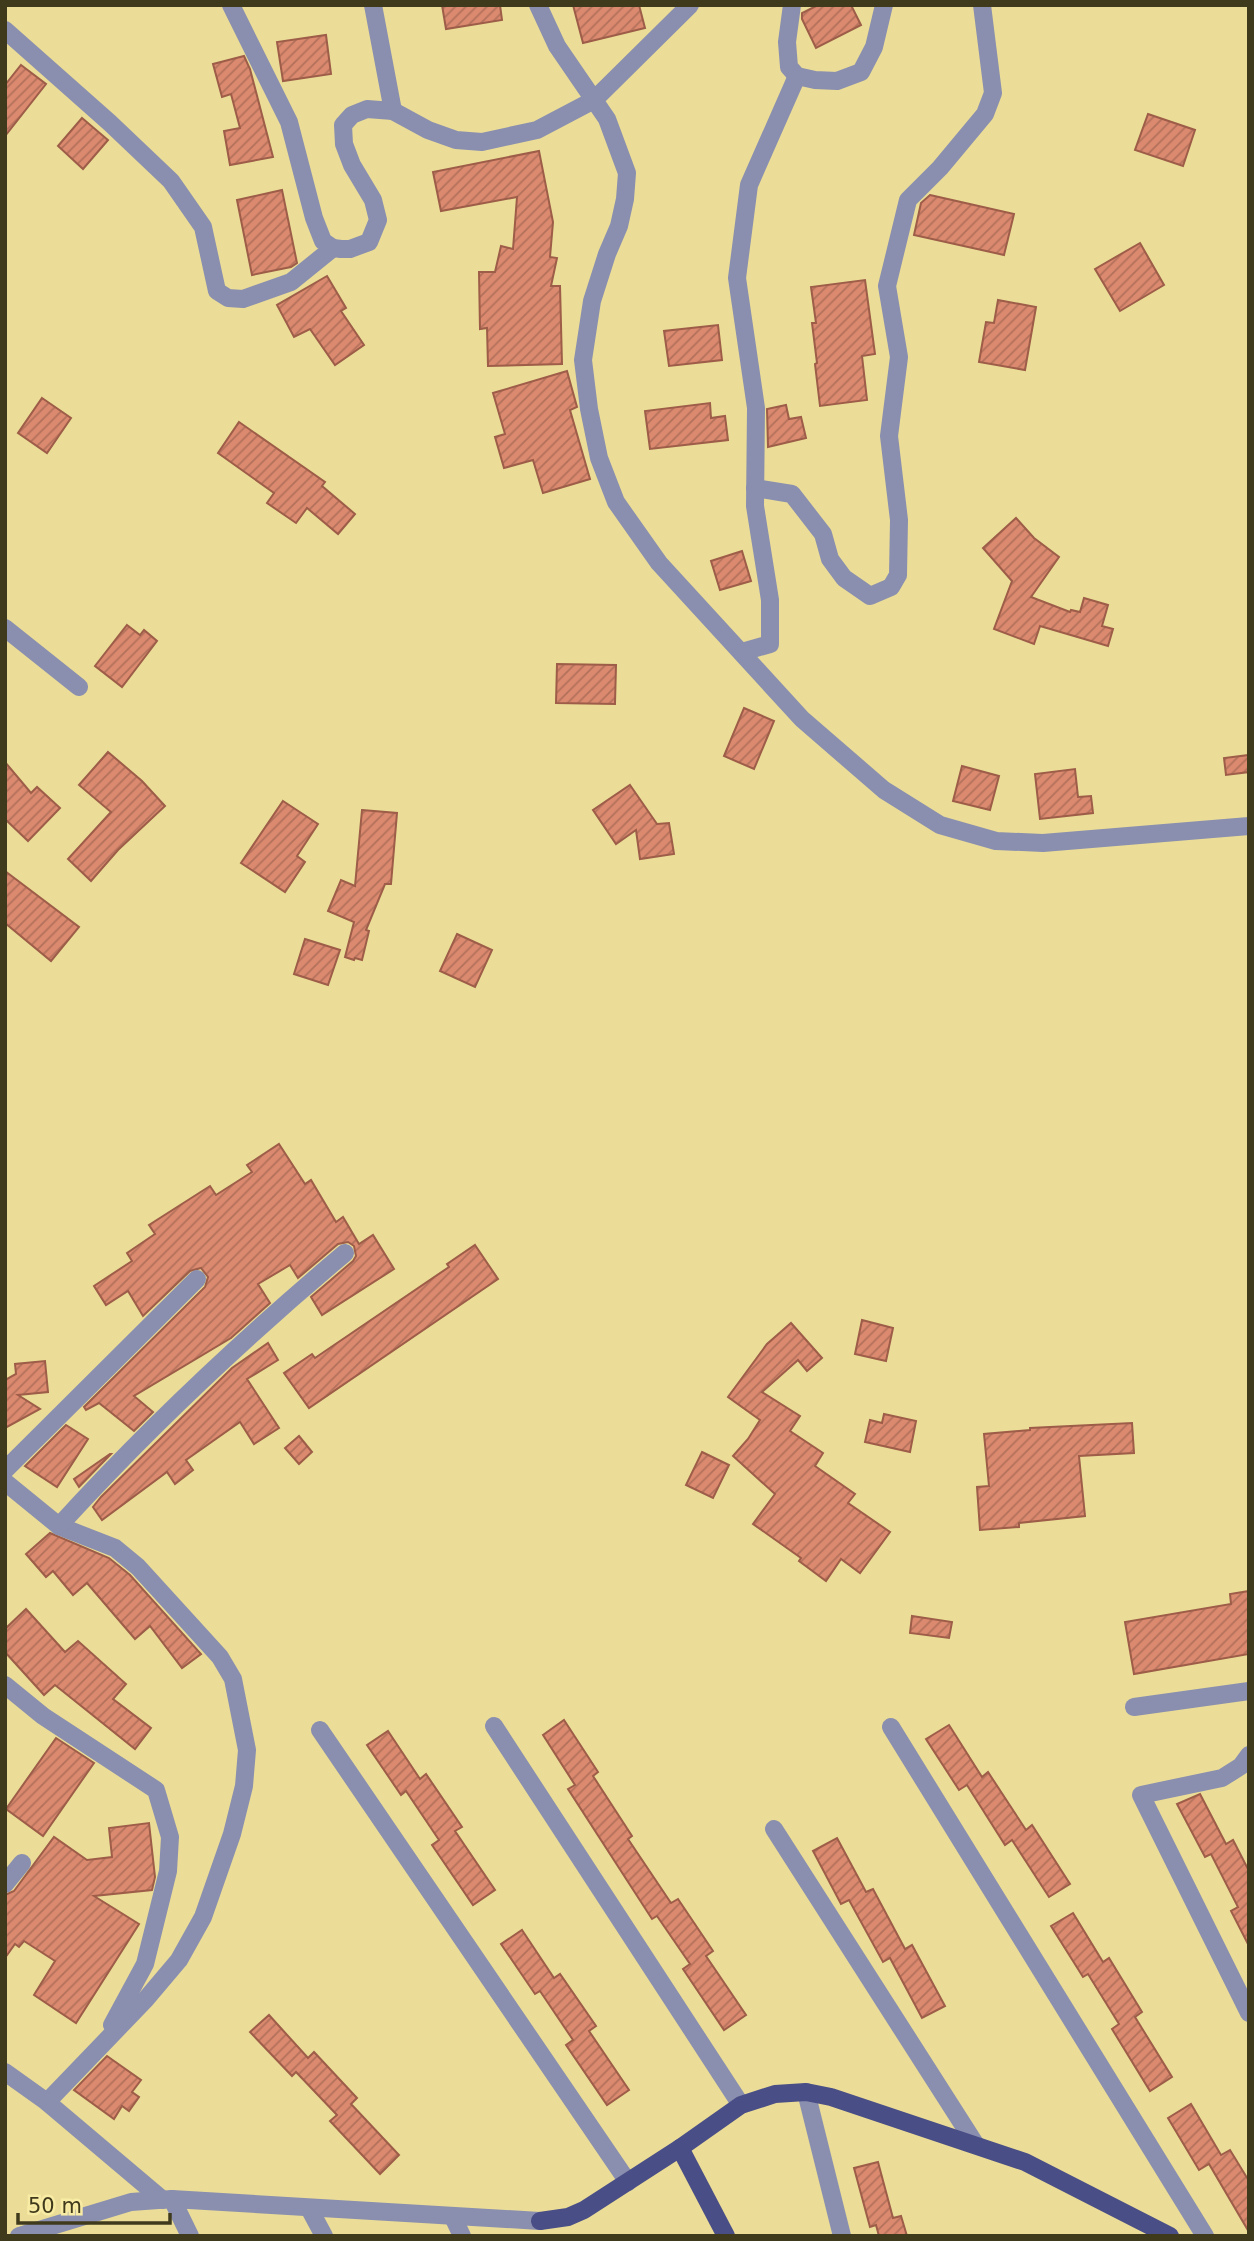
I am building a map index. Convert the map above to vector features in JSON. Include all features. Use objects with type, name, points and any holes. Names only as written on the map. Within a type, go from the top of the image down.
[{"type":"main road","points":[[540,2221],[568,2217],[584,2210],[741,2105],[775,2094],[806,2092],[831,2097],[1026,2162],[1170,2236]]},
{"type":"main road","points":[[680,2148],[726,2236]]},
{"type":"main road","points":[[540,2221],[555,2236]]},
{"type":"street","points":[[231,5],[289,122],[314,218],[323,241],[333,248],[350,249],[369,242],[378,220],[373,200],[352,165],[344,144],[344,125],[352,115],[367,109],[393,111],[428,130],[456,140],[481,142],[537,130],[594,100],[686,7]]},
{"type":"street","points":[[373,5],[393,111]]},
{"type":"street","points":[[538,5],[557,46],[607,119],[627,173],[619,226],[607,254],[593,301],[583,360],[598,458],[616,502],[659,563],[802,719],[884,790],[940,825],[996,841],[1043,843],[1249,826]]},
{"type":"street","points":[[792,5],[787,42],[789,67],[797,76],[837,81],[861,72],[874,47],[884,5]]},
{"type":"street","points":[[755,488],[792,494],[823,534],[830,559],[844,578],[870,596],[891,587],[898,575],[899,520],[889,436],[899,357],[887,286],[908,200],[940,168],[985,114],[993,93],[982,5]]},
{"type":"street","points":[[5,30],[171,181],[203,227],[217,291],[228,298],[243,299],[290,282],[333,248]]},
{"type":"street","points":[[742,652],[770,644],[770,600],[755,506],[755,408],[737,278],[749,185],[797,76]]},
{"type":"street","points":[[5,628],[79,687]]},
{"type":"street","points":[[59,1526],[112,1467],[219,1364],[345,1253]]},
{"type":"street","points":[[5,1470],[197,1279]]},
{"type":"street","points":[[5,1482],[59,1526],[115,1548],[138,1567],[220,1657],[233,1679],[247,1750],[244,1786],[232,1834],[203,1917],[179,1961],[47,2102]]},
{"type":"street","points":[[5,1685],[43,1716],[156,1790],[170,1837],[169,1871],[145,1964],[101,2046]]},
{"type":"street","points":[[1134,1707],[1249,1691]]},
{"type":"street","points":[[494,1726],[741,2105]]},
{"type":"street","points":[[891,1727],[1205,2236]]},
{"type":"street","points":[[320,1730],[628,2182]]},
{"type":"street","points":[[1249,1755],[1241,1766],[1222,1778],[1141,1795],[1249,2013]]},
{"type":"street","points":[[774,1829],[976,2145]]},
{"type":"street","points":[[5,1884],[22,1863]]},
{"type":"street","points":[[5,2073],[47,2102],[168,2200],[190,2236]]},
{"type":"street","points":[[806,2092],[842,2236]]},
{"type":"street","points":[[19,2236],[59,2230],[131,2202],[168,2200],[540,2221]]},
{"type":"street","points":[[309,2208],[324,2236]]},
{"type":"street","points":[[453,2217],[463,2236]]},
{"type":"building","points":[[442,5],[500,5],[502,20],[446,29]]},
{"type":"building","points":[[573,5],[639,5],[645,28],[583,43]]},
{"type":"building","points":[[818,5],[851,5],[861,25],[816,48],[802,19],[802,13]]},
{"type":"building","points":[[326,35],[331,74],[283,81],[277,42]]},
{"type":"building","points":[[244,56],[250,69],[273,157],[230,165],[224,131],[240,128],[231,94],[222,97],[213,64]]},
{"type":"building","points":[[21,65],[46,84],[5,136],[5,85]]},
{"type":"building","points":[[1148,114],[1195,130],[1183,166],[1135,150]]},
{"type":"building","points":[[82,118],[108,140],[83,169],[58,146]]},
{"type":"building","points":[[539,151],[553,222],[550,257],[557,258],[551,286],[560,286],[562,364],[488,366],[487,328],[480,329],[479,272],[495,272],[501,246],[513,249],[517,197],[441,211],[433,172]]},
{"type":"building","points":[[282,190],[297,263],[291,267],[252,275],[237,200]]},
{"type":"building","points":[[930,195],[1014,214],[1004,255],[914,235],[921,203]]},
{"type":"building","points":[[1140,243],[1164,285],[1120,311],[1095,269]]},
{"type":"building","points":[[327,276],[346,308],[341,311],[364,345],[335,365],[310,329],[294,337],[277,305]]},
{"type":"building","points":[[865,280],[875,354],[862,356],[867,400],[820,406],[812,323],[816,323],[811,287]]},
{"type":"building","points":[[998,300],[1036,307],[1025,370],[979,362],[986,322],[994,323]]},
{"type":"building","points":[[718,325],[722,360],[669,366],[664,331]]},
{"type":"building","points":[[567,371],[577,407],[570,410],[590,479],[543,493],[533,460],[504,468],[495,437],[505,434],[493,393]]},
{"type":"building","points":[[42,398],[71,418],[47,453],[18,433]]},
{"type":"building","points":[[710,403],[711,418],[725,416],[728,440],[650,449],[645,411]]},
{"type":"building","points":[[786,405],[789,419],[801,417],[806,438],[768,447],[767,409]]},
{"type":"building","points":[[239,422],[325,482],[322,486],[355,514],[338,534],[307,508],[296,523],[267,503],[274,493],[218,453]]},
{"type":"building","points":[[1016,518],[1034,538],[1059,557],[1031,597],[1070,612],[1080,612],[1084,598],[1108,605],[1102,626],[1113,629],[1108,646],[1040,626],[1034,644],[994,629],[1012,581],[983,548]]},
{"type":"building","points":[[742,551],[751,581],[720,590],[711,561]]},
{"type":"building","points":[[127,625],[140,635],[144,630],[157,641],[122,687],[95,666]]},
{"type":"building","points":[[557,664],[616,665],[615,704],[556,703]]},
{"type":"building","points":[[744,708],[774,721],[754,769],[724,756]]},
{"type":"building","points":[[108,752],[142,781],[165,806],[118,850],[91,881],[68,859],[111,812],[79,785]]},
{"type":"building","points":[[1249,755],[1249,772],[1226,775],[1224,758]]},
{"type":"building","points":[[5,762],[31,793],[37,787],[60,808],[28,841],[5,819]]},
{"type":"building","points":[[962,766],[999,776],[990,810],[953,801]]},
{"type":"building","points":[[1075,769],[1078,797],[1091,796],[1093,813],[1040,819],[1035,774]]},
{"type":"building","points":[[630,785],[657,824],[669,823],[674,854],[640,859],[636,830],[616,844],[593,810]]},
{"type":"building","points":[[283,801],[318,824],[297,856],[305,862],[285,892],[241,863]]},
{"type":"building","points":[[362,810],[397,813],[391,884],[385,884],[366,930],[369,931],[362,960],[354,960],[345,957],[354,922],[328,911],[341,880],[355,886]]},
{"type":"building","points":[[5,871],[79,927],[51,961],[5,923]]},
{"type":"building","points":[[457,934],[492,950],[475,987],[440,971]]},
{"type":"building","points":[[305,939],[340,950],[328,985],[294,974]]},
{"type":"building","points":[[279,1144],[305,1184],[311,1180],[336,1222],[343,1217],[359,1244],[373,1235],[394,1269],[322,1315],[311,1297],[353,1261],[356,1256],[354,1246],[348,1242],[338,1244],[298,1278],[290,1265],[258,1284],[270,1303],[231,1338],[134,1396],[153,1412],[134,1431],[99,1403],[86,1410],[84,1407],[205,1287],[208,1277],[201,1268],[190,1271],[143,1316],[128,1291],[106,1305],[94,1286],[132,1261],[127,1253],[155,1234],[149,1225],[210,1186],[216,1195],[252,1172],[247,1165]]},
{"type":"building","points":[[475,1245],[498,1279],[309,1408],[284,1373],[312,1354],[315,1358],[449,1267],[447,1264]]},
{"type":"building","points":[[862,1320],[893,1328],[886,1361],[855,1354]]},
{"type":"building","points":[[791,1323],[822,1358],[807,1371],[798,1360],[762,1392],[800,1416],[790,1431],[823,1453],[815,1466],[855,1494],[848,1503],[890,1532],[860,1573],[841,1559],[826,1581],[799,1561],[801,1558],[753,1524],[775,1494],[733,1456],[760,1420],[728,1397],[767,1344]]},
{"type":"building","points":[[268,1343],[278,1360],[247,1379],[279,1428],[254,1444],[240,1422],[186,1460],[193,1470],[175,1484],[167,1472],[102,1520],[93,1507],[101,1497],[232,1368]]},
{"type":"building","points":[[45,1361],[48,1392],[18,1395],[40,1409],[5,1428],[5,1380],[16,1374],[15,1364]]},
{"type":"building","points":[[884,1414],[916,1421],[910,1452],[865,1442],[870,1420],[882,1423]]},
{"type":"building","points":[[1132,1423],[1134,1453],[1079,1456],[1085,1516],[1019,1523],[1019,1527],[980,1530],[977,1487],[989,1486],[984,1434],[1030,1428]]},
{"type":"building","points":[[66,1425],[88,1439],[57,1487],[25,1466]]},
{"type":"building","points":[[299,1436],[312,1452],[299,1464],[285,1448]]},
{"type":"building","points":[[702,1452],[729,1465],[713,1498],[686,1485]]},
{"type":"building","points":[[111,1454],[79,1487],[74,1479]]},
{"type":"building","points":[[50,1533],[109,1558],[130,1575],[201,1654],[182,1668],[150,1626],[135,1639],[87,1583],[73,1595],[53,1571],[46,1577],[26,1554]]},
{"type":"building","points":[[1249,1591],[1249,1654],[1134,1674],[1125,1622],[1231,1604],[1230,1594]]},
{"type":"building","points":[[26,1609],[65,1652],[78,1641],[126,1684],[113,1699],[151,1728],[135,1749],[55,1685],[44,1695],[5,1652],[5,1629]]},
{"type":"building","points":[[912,1616],[952,1622],[949,1638],[910,1633]]},
{"type":"building","points":[[564,1720],[598,1772],[593,1776],[632,1836],[628,1839],[671,1903],[678,1899],[713,1951],[706,1956],[746,2015],[724,2030],[683,1969],[690,1964],[657,1916],[652,1919],[568,1789],[575,1785],[543,1735]]},
{"type":"building","points":[[949,1725],[982,1777],[988,1772],[1026,1830],[1032,1825],[1070,1884],[1049,1897],[1012,1840],[1005,1845],[967,1785],[959,1790],[926,1739]]},
{"type":"building","points":[[388,1731],[420,1779],[426,1774],[462,1827],[455,1831],[495,1890],[473,1905],[432,1845],[439,1840],[406,1791],[401,1795],[367,1745]]},
{"type":"building","points":[[56,1738],[94,1763],[43,1836],[6,1809]]},
{"type":"building","points":[[1200,1794],[1226,1844],[1233,1840],[1249,1871],[1249,1946],[1231,1911],[1238,1907],[1211,1854],[1205,1857],[1177,1804]]},
{"type":"building","points":[[149,1823],[155,1877],[152,1890],[94,1896],[139,1924],[76,2023],[34,1995],[55,1961],[24,1941],[19,1947],[15,1944],[5,1958],[5,1895],[14,1891],[54,1837],[87,1860],[112,1857],[109,1828]]},
{"type":"building","points":[[837,1838],[866,1892],[873,1889],[905,1949],[912,1945],[945,2006],[922,2018],[890,1958],[883,1962],[849,1900],[841,1904],[813,1851]]},
{"type":"building","points":[[1073,1913],[1103,1962],[1109,1958],[1142,2012],[1135,2017],[1172,2077],[1150,2091],[1112,2029],[1119,2024],[1088,1974],[1083,1977],[1051,1926]]},
{"type":"building","points":[[522,1930],[554,1978],[560,1974],[596,2026],[589,2031],[629,2090],[607,2105],[566,2045],[573,2040],[540,1991],[535,1994],[501,1944]]},
{"type":"building","points":[[269,2015],[308,2058],[314,2052],[357,2098],[351,2104],[399,2155],[380,2174],[330,2121],[337,2115],[296,2072],[292,2076],[250,2032]]},
{"type":"building","points":[[107,2056],[141,2080],[132,2092],[139,2097],[129,2111],[122,2106],[114,2119],[74,2090]]},
{"type":"building","points":[[1191,2104],[1221,2155],[1230,2150],[1249,2181],[1249,2232],[1209,2164],[1199,2170],[1168,2118]]},
{"type":"building","points":[[878,2162],[893,2218],[901,2216],[907,2236],[879,2236],[876,2225],[870,2227],[854,2168]]}]
